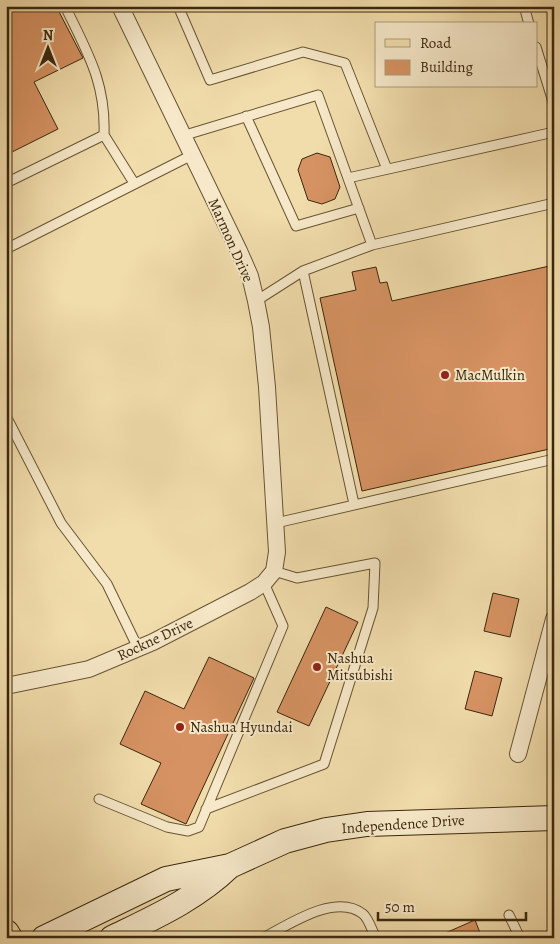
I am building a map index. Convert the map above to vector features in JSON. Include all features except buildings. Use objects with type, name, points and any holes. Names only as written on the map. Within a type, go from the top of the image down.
[{"type":"main road","points":[[6,933],[9,938]]},
{"type":"street","name":"Marmon Drive","points":[[120,6],[250,276],[256,301],[266,377],[276,522],[277,552],[269,577]]},
{"type":"street","name":"Rockne Drive","points":[[6,686],[89,669],[138,648],[233,602],[269,577]]},
{"type":"street","points":[[518,754],[554,619]]},
{"type":"street","name":"Independence Drive","points":[[44,938],[166,879],[202,870],[230,866],[285,841],[326,830],[367,824],[554,818]]},
{"type":"street","name":"Independence Drive","points":[[112,938],[193,897],[230,866]]},
{"type":"lane","points":[[64,6],[98,74],[105,110],[104,135],[134,183]]},
{"type":"lane","points":[[178,6],[210,80],[303,52],[345,63],[388,169]]},
{"type":"lane","points":[[524,6],[528,22]]},
{"type":"lane","points":[[538,54],[554,105]]},
{"type":"lane","points":[[182,136],[318,95],[372,245]]},
{"type":"lane","points":[[246,116],[296,226],[359,208]]},
{"type":"lane","points":[[348,178],[554,132]]},
{"type":"lane","points":[[6,183],[104,135]]},
{"type":"lane","points":[[6,249],[192,155]]},
{"type":"lane","points":[[256,301],[303,272],[372,245],[554,203]]},
{"type":"lane","points":[[303,272],[354,504]]},
{"type":"lane","points":[[6,416],[61,523],[107,584],[138,648]]},
{"type":"lane","points":[[276,522],[554,459]]},
{"type":"lane","points":[[99,799],[167,827],[188,831],[198,827],[283,626],[269,577],[297,578],[375,563],[374,608],[324,764],[206,809]]},
{"type":"lane","points":[[263,938],[324,908],[356,910],[365,915],[376,938]]},
{"type":"lane","points":[[509,915],[520,938]]},
{"type":"place","name":"MacMulkin","points":[[445,375]]},
{"type":"place","name":"Nashua Mitsubishi","points":[[317,667]]},
{"type":"place","name":"Nashua Hyundai","points":[[180,727]]}]
